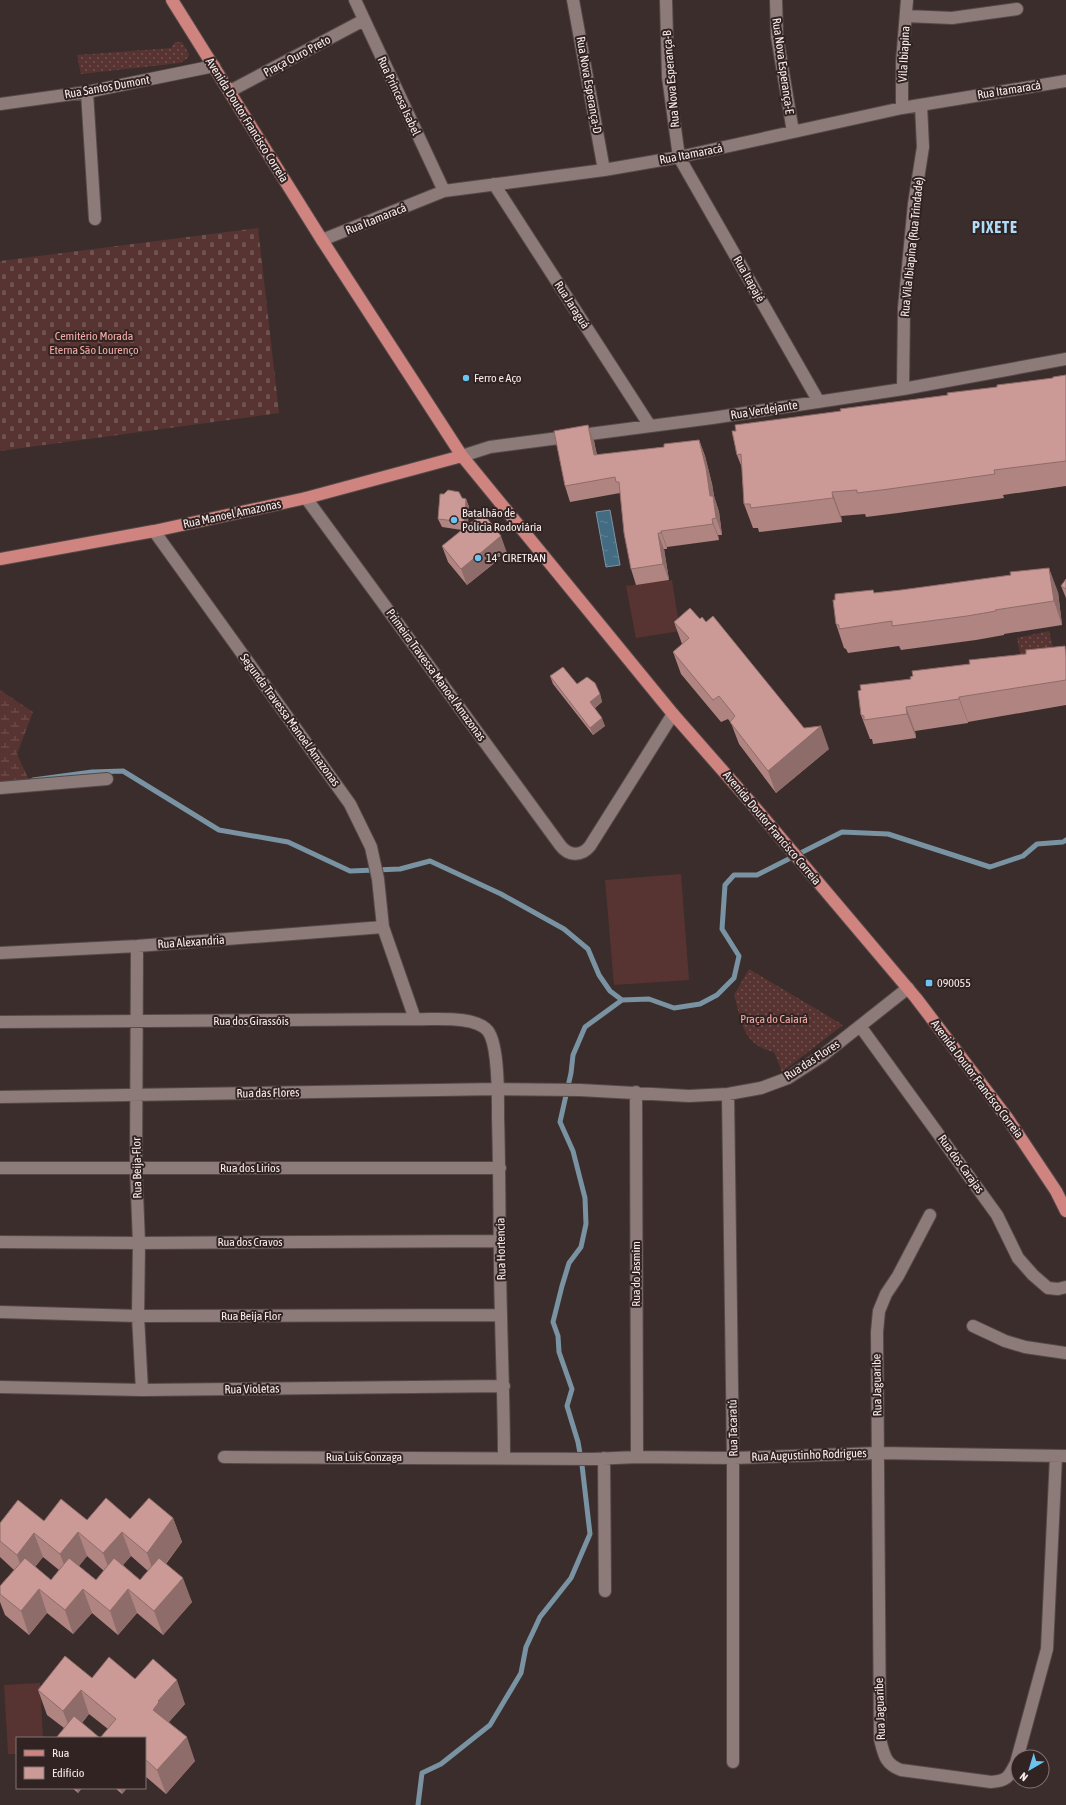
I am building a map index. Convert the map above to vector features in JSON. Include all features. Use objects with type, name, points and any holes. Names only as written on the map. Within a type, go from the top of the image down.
[{"type":"main road","name":"Avenida Doutor Francisco Correia","points":[[172,0],[322,240],[462,456],[673,714],[786,843],[807,870],[908,988],[1008,1119],[1056,1191],[1066,1211]]},
{"type":"main road","name":"Rua Manoel Amazonas","points":[[0,559],[154,531],[306,498],[462,456]]},
{"type":"street","name":"Rua Princesa Isabel","points":[[355,0],[444,191]]},
{"type":"street","name":"Rua Nova Esperança-D","points":[[573,0],[604,170]]},
{"type":"street","name":"Rua Nova Esperança-B","points":[[666,0],[665,12],[668,77],[679,157]]},
{"type":"street","name":"Rua Nova Esperança-E","points":[[776,0],[777,36],[793,132]]},
{"type":"street","name":"Vila Ibiapina","points":[[902,108],[902,62],[907,0]]},
{"type":"street","points":[[906,16],[952,18],[1017,9]]},
{"type":"street","name":"Praça Ouro Preto","points":[[230,91],[364,20]]},
{"type":"street","name":"Rua Santos Dumont","points":[[0,104],[87,92],[214,66]]},
{"type":"street","name":"Rua Itamaracá","points":[[322,240],[444,191],[604,170],[679,157],[902,108],[1066,81]]},
{"type":"street","points":[[87,92],[95,219]]},
{"type":"street","name":"Rua Vila Ibiapina (Rua Trindade)","points":[[903,389],[905,301],[914,204],[923,147],[921,105]]},
{"type":"street","name":"Rua Itapajé","points":[[679,157],[819,402]]},
{"type":"street","name":"Rua Jaraguá","points":[[494,184],[650,426]]},
{"type":"street","name":"Rua Verdejante","points":[[462,456],[490,447],[650,426],[903,389],[1066,357]]},
{"type":"street","name":"Primeira Travessa Manoel Amazonas","points":[[306,498],[560,845],[567,852],[576,854],[582,853],[590,846],[673,714]]},
{"type":"street","name":"Segunda Travessa Manoel Amazonas","points":[[154,531],[350,804],[371,847],[378,879],[383,927]]},
{"type":"street","points":[[0,788],[107,779]]},
{"type":"street","points":[[383,927],[415,1019]]},
{"type":"street","name":"Rua Alexandria","points":[[0,953],[137,946],[383,927]]},
{"type":"street","name":"Rua Beija-Flor","points":[[137,946],[136,1168],[139,1243],[138,1316],[142,1390]]},
{"type":"street","name":"Rua das Flores","points":[[0,1097],[497,1089],[636,1092],[689,1096],[728,1094],[761,1088],[788,1078],[822,1056],[908,988]]},
{"type":"street","name":"Rua dos Girassóis","points":[[0,1022],[415,1019],[474,1022],[483,1026],[493,1041]]},
{"type":"street","name":"Rua dos Carajas","points":[[860,1026],[997,1215],[1018,1258],[1033,1275],[1048,1288],[1058,1289],[1066,1286]]},
{"type":"street","name":"Rua Hortencia","points":[[493,1041],[497,1089],[500,1168],[504,1458]]},
{"type":"street","name":"Rua do Jasmim","points":[[636,1092],[636,1457]]},
{"type":"street","name":"Rua Tacaratú","points":[[728,1094],[733,1458],[733,1762]]},
{"type":"street","name":"Rua dos Lirios","points":[[0,1168],[500,1168]]},
{"type":"street","name":"Rua Jaguaribe","points":[[930,1215],[898,1276],[886,1294],[879,1311],[877,1332],[880,1739],[884,1755],[892,1767],[901,1770],[991,1782],[1003,1781],[1009,1776],[1016,1763],[1047,1649],[1061,1456]]},
{"type":"street","name":"Rua dos Cravos","points":[[0,1242],[139,1243],[500,1241]]},
{"type":"street","name":"Rua Beija Flor","points":[[0,1312],[138,1316],[501,1315]]},
{"type":"street","points":[[973,1326],[1005,1341],[1025,1347],[1066,1353]]},
{"type":"street","name":"Rua Violetas","points":[[0,1387],[142,1390],[504,1386]]},
{"type":"street","name":"Rua Augustinho Rodrigues","points":[[504,1458],[733,1458],[878,1453],[1061,1456]]},
{"type":"street","name":"Rua Luis Gonzaga","points":[[224,1457],[504,1458]]},
{"type":"street","points":[[599,1459],[605,1591]]},
{"type":"green space","points":[[175,42],[182,42],[189,54],[188,58],[180,63],[81,74],[77,55],[171,48]]},
{"type":"green space","name":"Cemitério Morada Eterna São Lourenço","points":[[258,228],[279,413],[0,451],[0,261]]},
{"type":"green space","points":[[672,580],[680,631],[636,638],[626,586]]},
{"type":"green space","points":[[1049,631],[1055,656],[1022,663],[1017,638]]},
{"type":"green space","points":[[0,690],[33,712],[17,754],[29,780],[0,784]]},
{"type":"green space","points":[[681,874],[689,980],[614,985],[605,880]]},
{"type":"green space","name":"Praça do Caiará","points":[[749,969],[843,1025],[782,1072],[774,1052],[763,1049],[755,1044],[749,1038],[742,1023],[734,995]]},
{"type":"green space","points":[[40,1683],[43,1737],[16,1737],[16,1754],[8,1754],[4,1685]]},
{"type":"water","points":[[610,510],[620,565],[606,567],[596,512]]},
{"type":"building","points":[[1066,375],[1066,461],[994,470],[995,474],[889,489],[857,493],[857,490],[832,492],[833,498],[751,508],[750,504],[744,504],[741,454],[737,455],[732,431],[736,431],[735,425],[948,395],[947,393],[997,387],[997,385]]},
{"type":"building","points":[[588,425],[594,455],[664,447],[664,444],[699,440],[706,468],[710,496],[713,496],[716,518],[712,519],[713,524],[661,531],[661,533],[658,533],[663,564],[631,569],[624,533],[619,482],[616,482],[615,477],[565,486],[554,431]]},
{"type":"building","name":"Batalhão de Polícia Rodoviária","points":[[448,490],[459,492],[462,498],[466,499],[464,522],[438,519],[440,494],[444,494]]},
{"type":"building","points":[[483,513],[501,536],[461,569],[442,546]]},
{"type":"building","points":[[1049,568],[1054,601],[967,616],[892,626],[892,621],[839,629],[839,625],[836,624],[833,600],[835,600],[835,594],[873,590],[874,593],[901,590],[1011,575],[1010,572]]},
{"type":"building","points":[[1066,579],[1066,589],[1061,586]]},
{"type":"building","points":[[690,608],[700,619],[702,617],[706,622],[713,616],[804,728],[821,726],[768,771],[730,722],[735,716],[719,696],[713,700],[673,652],[689,638],[674,622]]},
{"type":"building","points":[[1065,646],[1066,680],[906,707],[907,714],[864,720],[864,716],[861,715],[858,691],[861,690],[860,685],[911,679],[910,677],[913,676],[912,671],[970,664],[969,660],[1026,654],[1026,650]]},
{"type":"building","points":[[563,667],[577,684],[587,677],[595,683],[600,694],[590,702],[602,718],[590,728],[550,676]]},
{"type":"building","points":[[106,1498],[130,1519],[149,1498],[173,1518],[147,1553],[122,1532],[103,1553],[78,1532],[60,1554],[34,1533],[17,1555],[0,1541],[0,1523],[18,1500],[44,1521],[61,1499],[87,1520]]},
{"type":"building","points":[[25,1558],[51,1580],[69,1558],[96,1580],[114,1558],[140,1580],[159,1558],[183,1578],[154,1611],[128,1589],[110,1611],[83,1589],[65,1610],[39,1589],[21,1611],[0,1594],[0,1586]]},
{"type":"building","points":[[65,1656],[92,1678],[109,1657],[135,1679],[153,1659],[177,1680],[158,1701],[159,1702],[153,1710],[187,1737],[157,1770],[146,1760],[146,1737],[101,1737],[116,1719],[81,1690],[63,1711],[38,1690]]},
{"type":"building","points":[[74,1716],[99,1737],[57,1737]]},
{"type":"waterway","points":[[33,780],[92,772],[123,771],[219,830],[288,842],[350,871],[400,869],[430,861],[501,894],[564,929],[588,949],[599,975],[610,991],[622,1000],[649,999],[674,1008],[700,1004],[717,995],[734,978],[739,956],[722,929],[725,885],[734,875],[757,875],[842,832],[888,834],[990,867],[1023,856],[1037,844],[1063,842],[1066,840]]},
{"type":"waterway","points":[[418,1805],[422,1773],[441,1764],[490,1725],[521,1673],[526,1647],[540,1617],[571,1578],[590,1534],[578,1442],[567,1406],[572,1389],[559,1352],[558,1336],[553,1322],[569,1263],[581,1247],[586,1224],[585,1198],[573,1151],[560,1122],[571,1073],[573,1055],[585,1027],[622,1000]]},
{"type":"place","name":"Ferro e Aço","points":[[466,378]]},
{"type":"place","name":"Batalhão de Polícia Rodoviária","points":[[454,520]]},
{"type":"place","name":"14º CIRETRAN","points":[[478,558]]},
{"type":"place","name":"090055","points":[[929,983]]},
{"type":"district","name":"PIXETE","points":[[995,227]]}]
